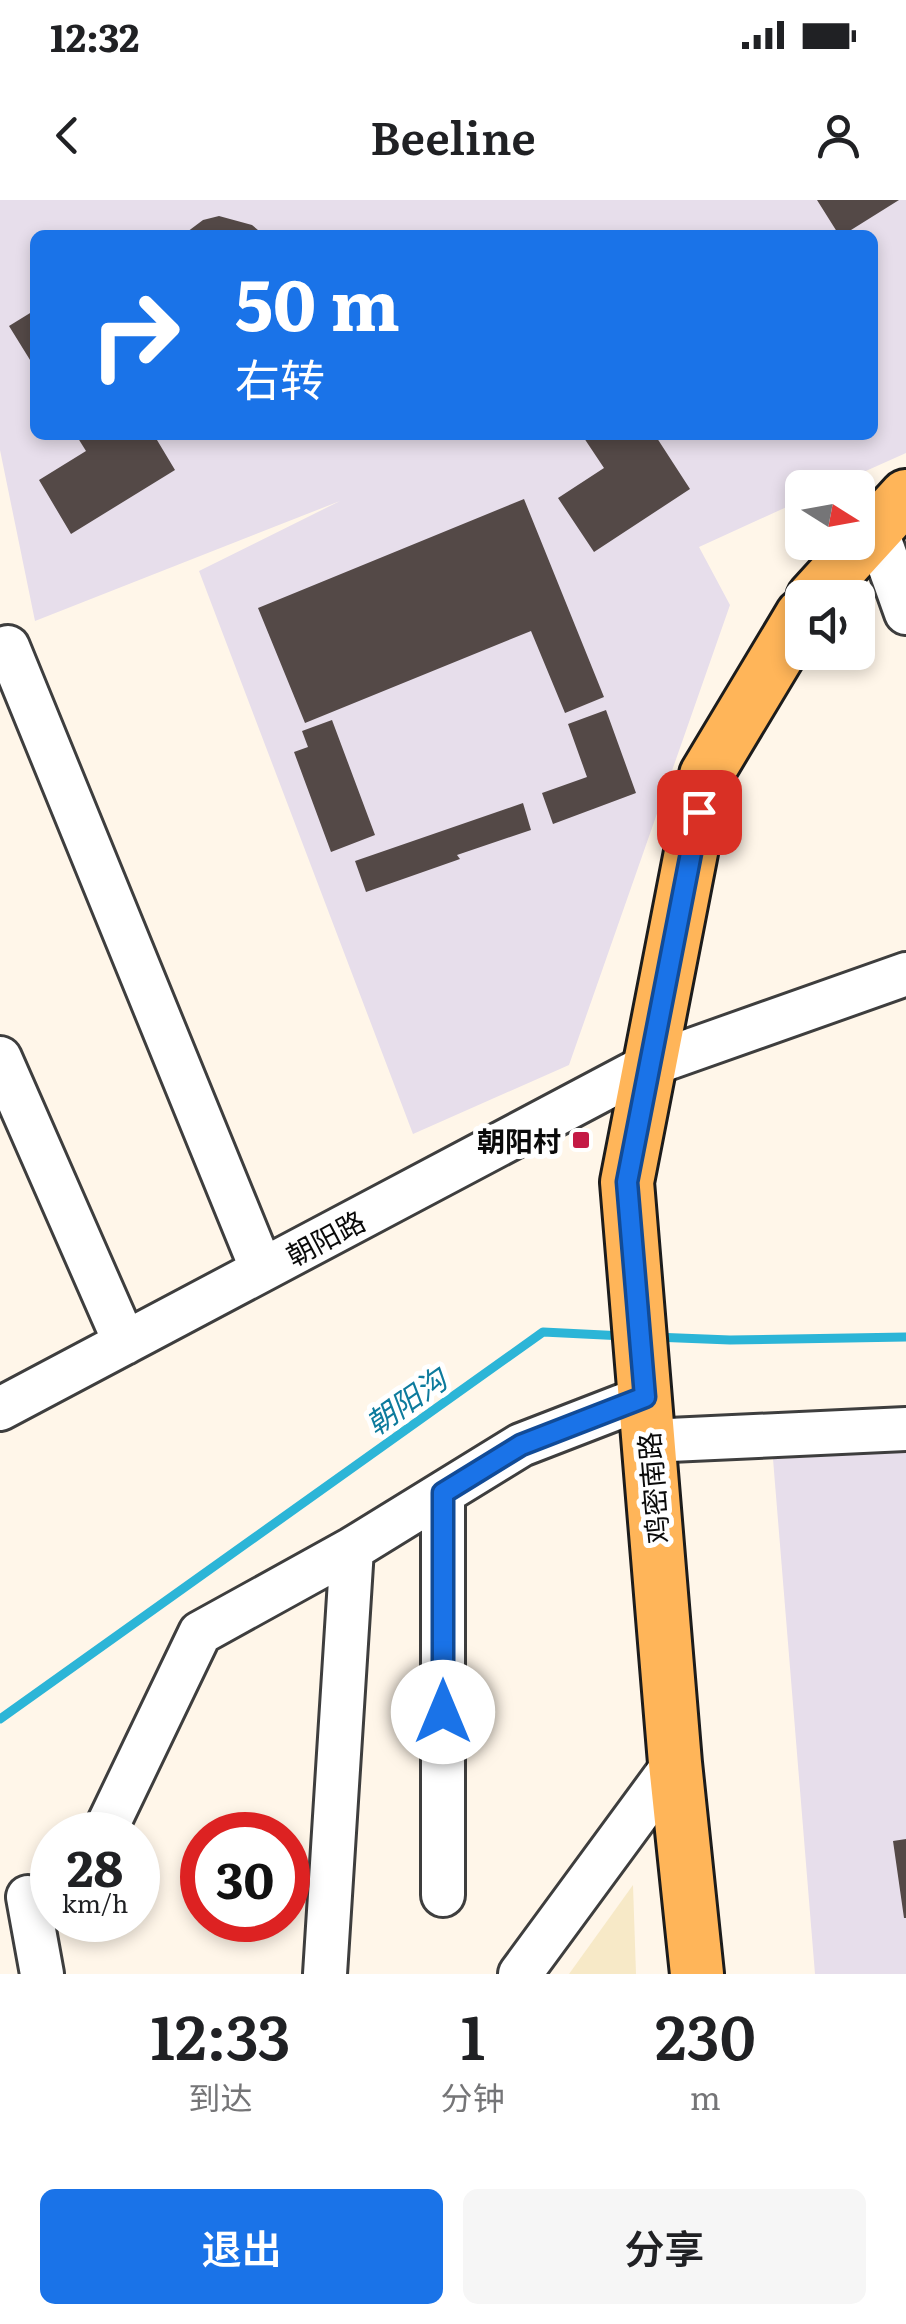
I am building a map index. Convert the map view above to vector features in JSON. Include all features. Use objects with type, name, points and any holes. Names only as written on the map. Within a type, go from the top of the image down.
[{"type":"main road","points":[[830,580],[891,513]]},
{"type":"main road","name":"鸡密南路","points":[[696,1974],[627,1182],[706,775],[785,643]]},
{"type":"street","points":[[891,513],[906,613]]},
{"type":"street","points":[[8,647],[262,1270]]},
{"type":"street","name":"朝阳路","points":[[0,1409],[650,1066],[906,974]]},
{"type":"street","points":[[0,1058],[124,1343]]},
{"type":"street","points":[[114,1812],[200,1633],[352,1549],[521,1445],[646,1419],[906,1429]]},
{"type":"street","points":[[443,1493],[443,1894]]},
{"type":"street","points":[[325,1974],[352,1549]]},
{"type":"street","points":[[520,1974],[675,1763]]},
{"type":"street","points":[[27,1893],[42,1974]]},
{"type":"shaded area","points":[[0,200],[906,200],[906,453],[868,470],[785,470],[785,508],[699,547],[730,605],[569,1065],[413,1134],[199,571],[340,501],[35,621],[0,450]]},
{"type":"shaded area","points":[[906,1452],[906,1974],[815,1974],[773,1459]]},
{"type":"shaded area","points":[[633,1885],[636,1974],[569,1974]]},
{"type":"building","points":[[817,200],[899,200],[851,230],[836,230]]},
{"type":"building","points":[[219,216],[258,230],[190,230],[203,220]]},
{"type":"building","points":[[30,313],[30,360],[9,326]]},
{"type":"building","points":[[79,440],[157,440],[175,470],[71,534],[39,480],[86,451]]},
{"type":"building","points":[[585,440],[658,440],[690,489],[594,552],[558,498],[604,468]]},
{"type":"building","points":[[524,499],[604,697],[565,713],[531,631],[305,723],[258,608]]},
{"type":"building","points":[[606,710],[636,793],[553,824],[542,793],[587,777],[568,724]]},
{"type":"building","points":[[332,720],[375,835],[331,852],[294,752],[308,747],[302,731]]},
{"type":"building","points":[[523,803],[531,830],[366,892],[355,861]]},
{"type":"building","points":[[906,1839],[906,1918],[904,1918],[893,1841]]},
{"type":"waterway","name":"朝阳沟","points":[[0,1719],[543,1332],[624,1336]]},
{"type":"waterway","name":"朝阳沟","points":[[654,1337],[906,1337]]},
{"type":"place","name":"朝阳村","points":[[581,1140]]},
{"type":"route","points":[[443,1712],[443,1493],[521,1445],[645,1397],[627,1182],[699,812]]}]
